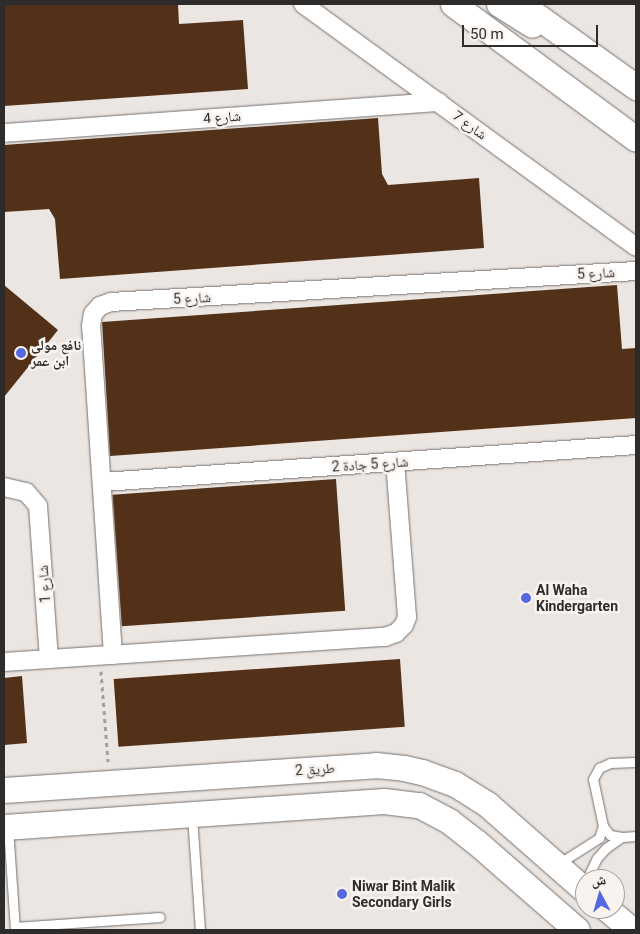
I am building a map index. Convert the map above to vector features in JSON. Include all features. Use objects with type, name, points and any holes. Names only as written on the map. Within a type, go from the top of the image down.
[{"type":"street","name":"شارع 7","points":[[303,4],[440,102],[636,247]]},
{"type":"street","points":[[453,4],[636,140]]},
{"type":"street","points":[[499,4],[528,25],[556,30]]},
{"type":"street","points":[[520,4],[636,87]]},
{"type":"street","name":"شارع 4","points":[[4,133],[440,102]]},
{"type":"street","name":"شارع 5","points":[[106,655],[103,482],[91,326],[93,314],[100,306],[111,302],[636,271]]},
{"type":"street","name":"شارع 5 جادة 2","points":[[103,482],[636,446]]},
{"type":"street","points":[[4,662],[376,637],[396,633],[404,625],[407,617],[394,462]]},
{"type":"street","name":"شارع 1","points":[[4,487],[26,492],[38,506],[49,659]]},
{"type":"street","points":[[311,806],[310,791],[316,784],[370,773],[376,765]]},
{"type":"street","name":"طريق 2","points":[[4,790],[376,765],[422,772],[455,784],[487,804],[555,866],[575,879]]},
{"type":"street","points":[[6,827],[384,801],[419,805],[449,821],[475,841],[577,930]]},
{"type":"street","points":[[619,919],[632,930]]},
{"type":"lane","points":[[555,866],[599,838],[603,826],[594,779],[599,768],[610,764],[636,762]]},
{"type":"lane","points":[[192,813],[200,930]]},
{"type":"lane","points":[[603,826],[610,834],[622,837],[636,836]]},
{"type":"lane","points":[[6,827],[15,929],[160,917]]},
{"type":"lane","points":[[592,869],[597,858],[622,837]]},
{"type":"path","points":[[106,655],[109,783]]},
{"type":"building","points":[[4,4],[178,4],[179,24],[243,20],[248,89],[4,106]]},
{"type":"building","points":[[378,118],[382,174],[388,185],[479,178],[484,248],[60,279],[55,219],[49,209],[4,212],[4,145]]},
{"type":"building","name":"نافع مولى ابن عمر","points":[[4,285],[58,330],[4,397]]},
{"type":"building","points":[[617,285],[622,349],[636,348],[636,418],[110,456],[102,322]]},
{"type":"building","points":[[336,479],[345,611],[122,626],[113,495]]},
{"type":"building","points":[[400,659],[405,727],[118,747],[114,679]]},
{"type":"building","points":[[22,676],[27,743],[4,745],[4,678]]},
{"type":"place","name":"نافع مولى ابن عمر","points":[[21,353]]},
{"type":"place","name":"Al Waha Kindergarten","points":[[526,598]]},
{"type":"place","name":"Niwar Bint Malik Secondary Girls","points":[[342,894]]}]
